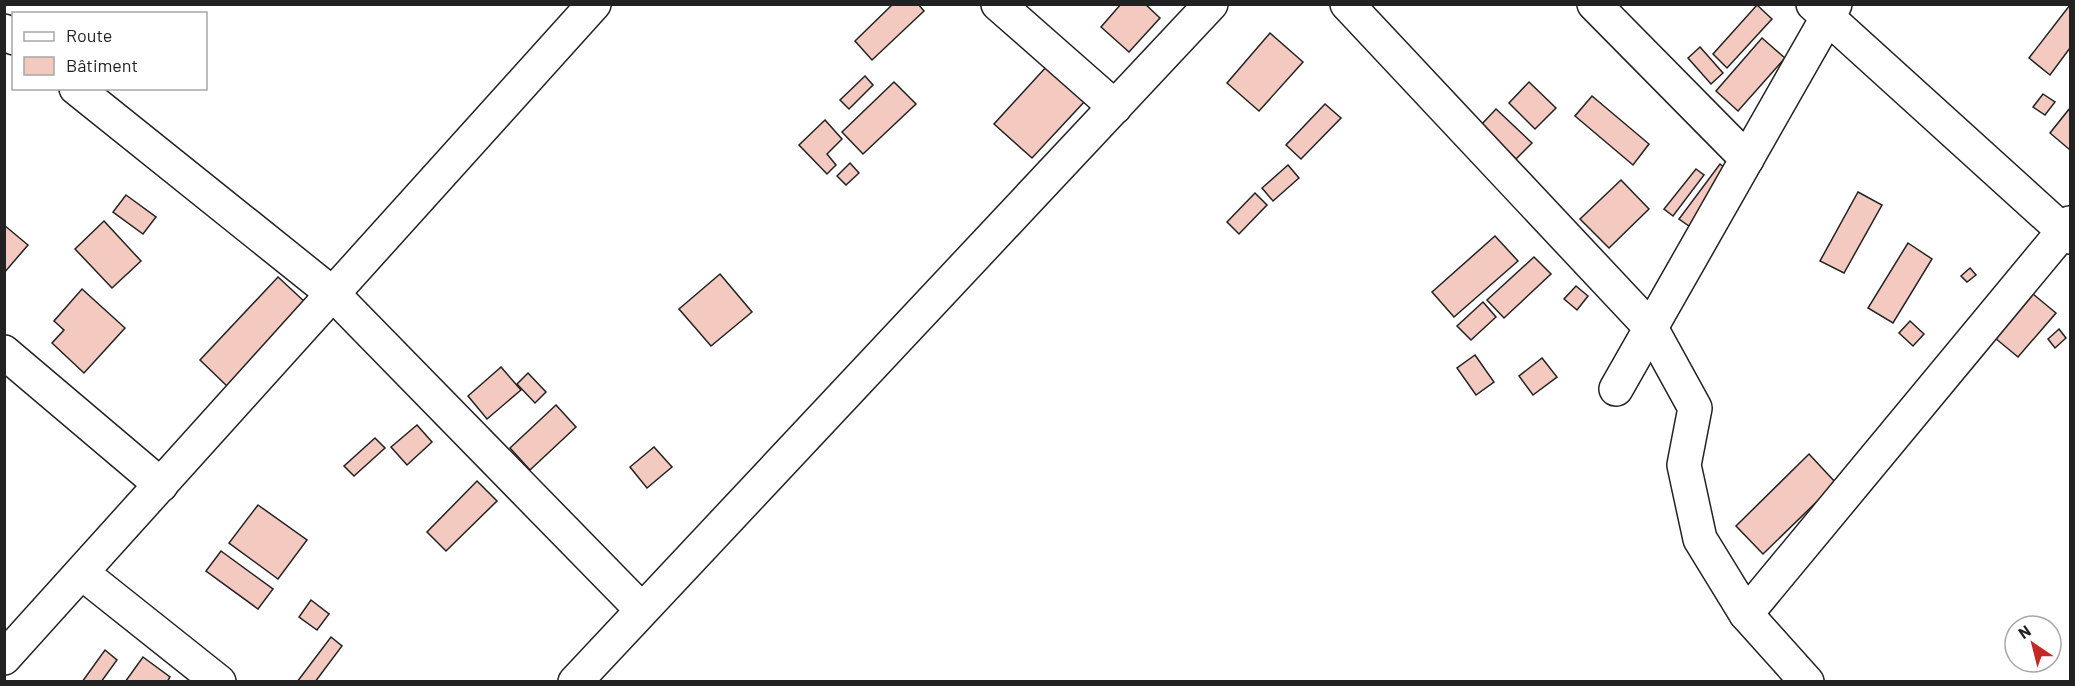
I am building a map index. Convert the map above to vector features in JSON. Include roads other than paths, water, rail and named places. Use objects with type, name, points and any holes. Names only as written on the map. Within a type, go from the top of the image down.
[{"type":"street","points":[[4,658],[594,4]]},
{"type":"street","points":[[998,4],[1115,107]]},
{"type":"street","points":[[575,681],[1211,4]]},
{"type":"street","points":[[1347,4],[1651,328],[1695,408],[1684,465],[1700,539],[1746,614],[1807,681]]},
{"type":"street","points":[[1594,4],[1748,159]]},
{"type":"street","points":[[1616,389],[1748,159],[1825,9],[2068,230],[1746,614]]},
{"type":"street","points":[[78,90],[333,294],[642,610]]},
{"type":"street","points":[[4,352],[161,485]]},
{"type":"street","points":[[82,573],[219,681]]}]
